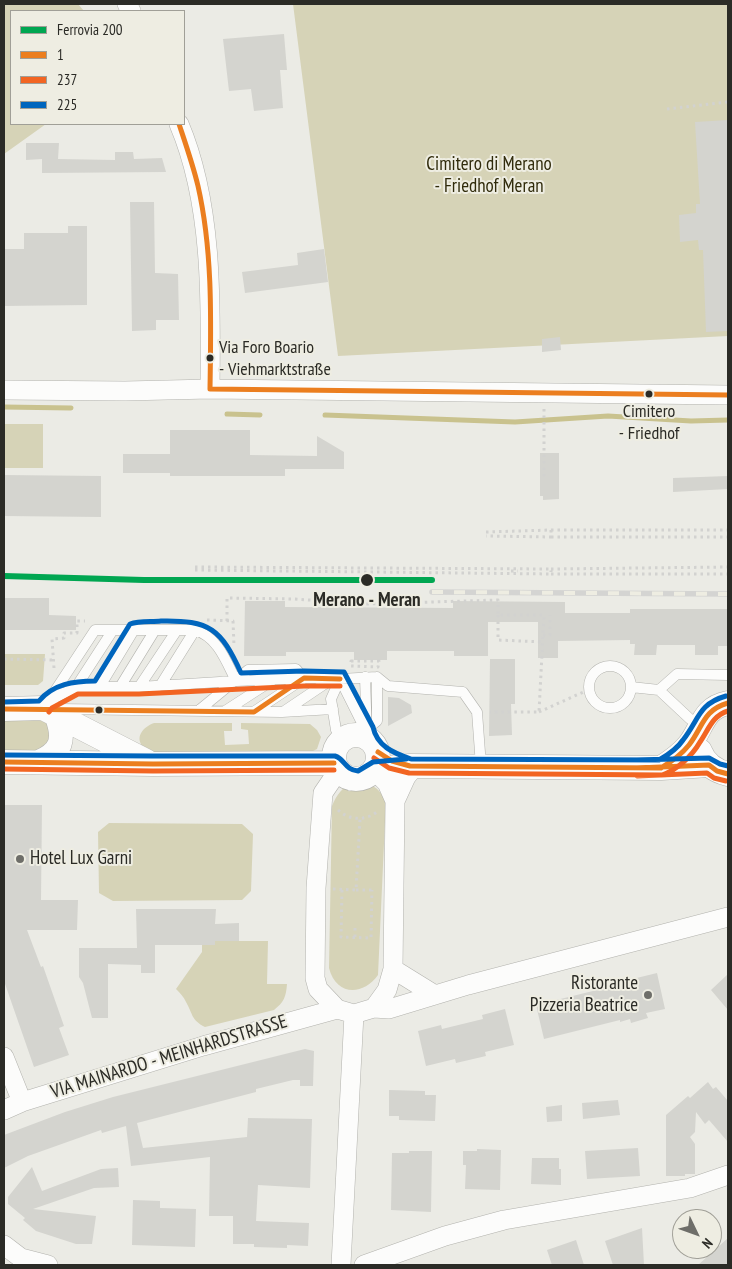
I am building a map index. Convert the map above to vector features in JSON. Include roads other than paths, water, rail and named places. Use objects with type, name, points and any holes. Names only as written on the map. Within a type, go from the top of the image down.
[{"type":"street","points":[[179,125],[196,176],[207,239],[210,389]]},
{"type":"street","points":[[4,390],[124,391],[210,389],[728,395]]},
{"type":"street","points":[[662,768],[681,754],[710,712],[718,706],[728,703]]},
{"type":"street","points":[[4,709],[49,709],[152,764]]},
{"type":"street","points":[[39,762],[54,753],[62,738],[61,728],[49,709]]},
{"type":"street","points":[[699,727],[699,749],[718,769]]},
{"type":"street","points":[[323,801],[339,775],[334,750],[343,739],[354,735],[387,783],[395,801]]},
{"type":"street","points":[[371,758],[392,760],[412,766],[718,769]]},
{"type":"street","points":[[4,762],[308,764],[339,775],[358,779],[368,775],[371,758]]},
{"type":"street","points":[[308,764],[317,777],[323,801],[316,888],[315,978],[318,988],[346,1011],[341,1265]]},
{"type":"street","points":[[374,1008],[387,990],[393,968],[395,801],[412,766]]},
{"type":"street","points":[[374,1008],[389,1009],[728,917]]},
{"type":"street","points":[[393,968],[435,995]]},
{"type":"street","name":"VIA MAINARDO - MEINHARDSTRASSE","points":[[4,1110],[22,1102],[212,1043],[346,1011],[374,1008]]},
{"type":"street","points":[[4,1057],[22,1102]]},
{"type":"street","points":[[364,1265],[445,1236],[504,1220],[690,1188],[728,1175]]},
{"type":"street","points":[[4,1245],[20,1258],[48,1265]]},
{"type":"lane","points":[[49,709],[96,630],[195,630],[203,632],[218,646],[236,681]]},
{"type":"lane","points":[[49,709],[76,688],[113,630]]},
{"type":"lane","points":[[99,688],[134,630]]},
{"type":"lane","points":[[120,687],[155,630]]},
{"type":"lane","points":[[139,687],[176,630]]},
{"type":"lane","points":[[160,686],[195,630]]},
{"type":"lane","points":[[609,666],[622,669],[627,674],[631,686],[627,700],[615,707],[608,707],[596,701],[590,689],[592,676],[596,671],[609,666]]},
{"type":"lane","points":[[198,711],[248,670],[296,669],[304,678]]},
{"type":"lane","points":[[659,690],[677,674],[728,675]]},
{"type":"lane","points":[[365,677],[371,758]]},
{"type":"lane","points":[[76,688],[139,687],[274,679],[377,677],[388,686],[464,692],[477,712],[482,767]]},
{"type":"lane","points":[[371,758],[377,721],[377,677]]},
{"type":"lane","points":[[254,712],[304,678]]},
{"type":"lane","points":[[225,712],[274,679]]},
{"type":"lane","points":[[336,679],[371,758]]},
{"type":"lane","points":[[336,679],[331,699],[336,730],[343,739]]},
{"type":"lane","points":[[282,712],[336,679]]},
{"type":"lane","points":[[631,686],[659,690],[699,727]]},
{"type":"lane","points":[[49,709],[225,712],[282,712],[333,709]]},
{"type":"waterway","points":[[4,407],[71,408]]},
{"type":"waterway","points":[[227,414],[260,415]]},
{"type":"waterway","points":[[325,415],[515,422],[608,416],[691,421],[728,420]]},
{"type":"railway","points":[[432,592],[728,594]]},
{"type":"rail line","name":"200","points":[[4,576],[144,580],[432,580]]},
{"type":"place","name":"Via Foro Boario - Viehmarktstraße","points":[[210,358]]},
{"type":"place","name":"Cimitero - Friedhof","points":[[649,394]]},
{"type":"place","name":"Merano - Meran","points":[[367,580]]},
{"type":"place","name":"Hotel Lux Garni","points":[[20,859]]},
{"type":"place","name":"Ristorante Pizzeria Beatrice","points":[[648,995]]},
{"type":"park label","name":"Cimitero di Merano - Friedhof Meran","points":[[489,176]]}]
